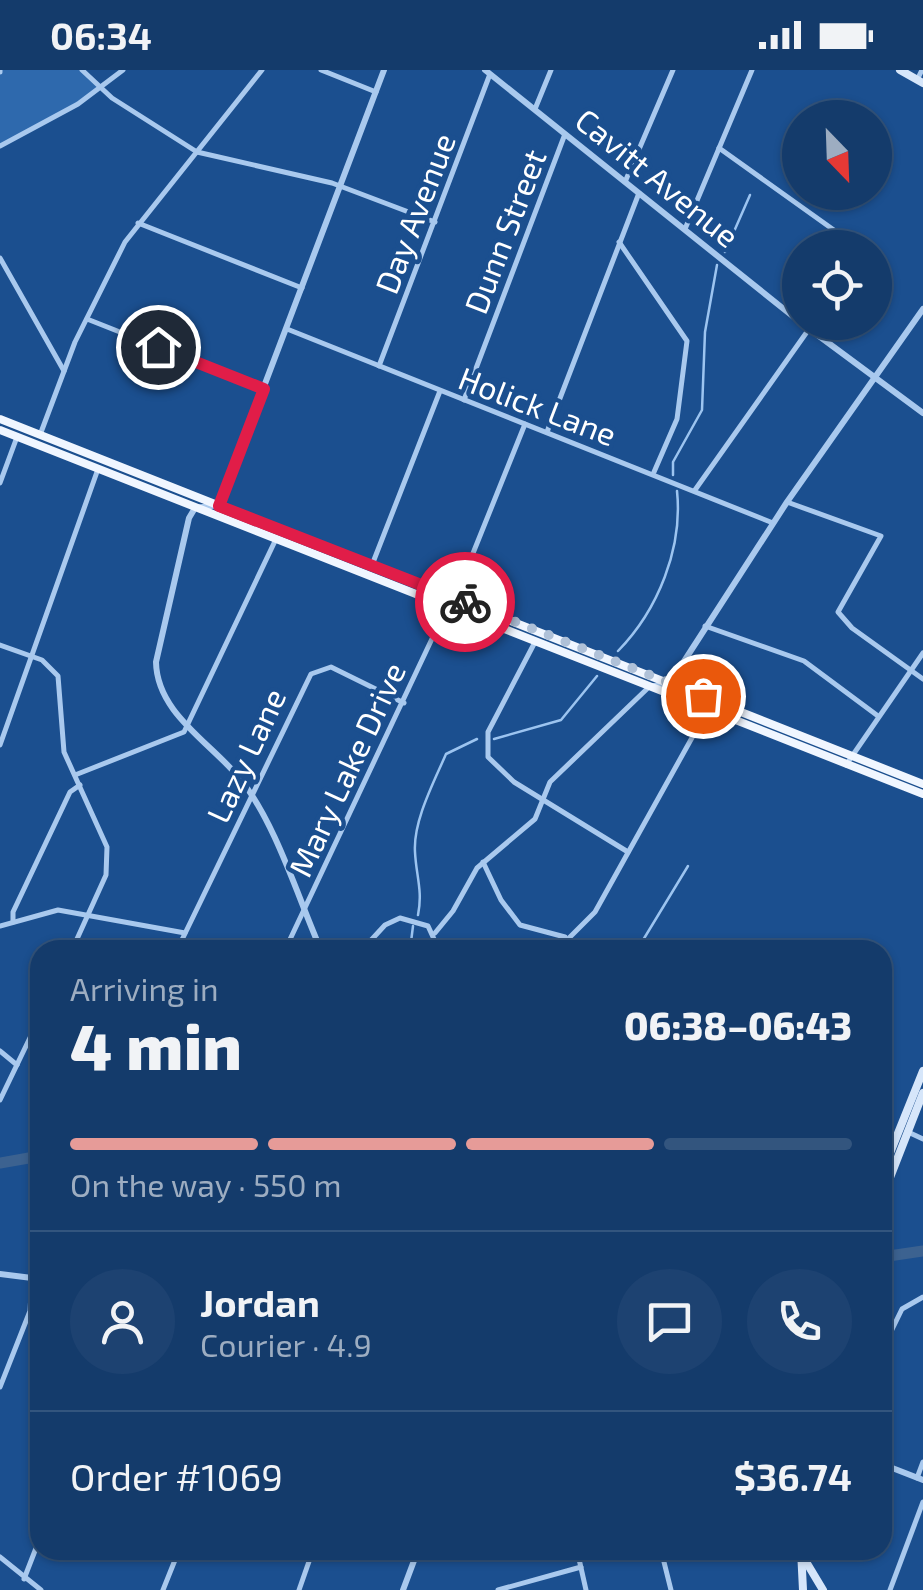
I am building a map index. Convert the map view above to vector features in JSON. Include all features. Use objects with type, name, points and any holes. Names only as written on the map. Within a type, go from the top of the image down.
[{"type":"main road","points":[[900,70],[920,82]]},
{"type":"main road","points":[[0,420],[923,784]]},
{"type":"main road","points":[[0,430],[923,794]]},
{"type":"main road","points":[[382,580],[390,579],[447,601],[455,598]]},
{"type":"main road","points":[[892,1168],[923,1071]]},
{"type":"main road","points":[[892,1154],[923,1093]]},
{"type":"main road","points":[[802,1560],[803,1590]]},
{"type":"main road","points":[[806,1560],[823,1590]]},
{"type":"street","points":[[82,70],[100,88],[197,152],[340,186],[435,222]]},
{"type":"street","points":[[0,146],[100,88],[122,70]]},
{"type":"street","points":[[40,435],[114,259],[138,223],[262,70]]},
{"type":"street","points":[[320,70],[376,92]]},
{"type":"street","points":[[317,940],[252,794],[165,697],[156,668],[180,550],[195,508],[219,506],[384,70]]},
{"type":"street","points":[[535,110],[550,70]]},
{"type":"street","points":[[625,182],[673,70]]},
{"type":"street","points":[[684,230],[752,70]]},
{"type":"street","points":[[920,82],[922,70]]},
{"type":"street","name":"Cavitt Avenue","points":[[487,72],[782,308]]},
{"type":"street","name":"Day Avenue","points":[[379,367],[487,72]]},
{"type":"street","name":"Dunn Street","points":[[464,400],[565,134]]},
{"type":"street","points":[[719,148],[834,230]]},
{"type":"street","points":[[546,432],[639,193]]},
{"type":"street","points":[[138,223],[302,288]]},
{"type":"street","points":[[619,242],[687,341],[681,403],[654,473]]},
{"type":"street","points":[[0,258],[64,372]]},
{"type":"street","points":[[434,933],[484,862],[526,829],[560,771],[650,686],[670,683],[787,502],[923,309]]},
{"type":"street","points":[[86,319],[264,389]]},
{"type":"street","name":"Holick Lane","points":[[287,329],[773,523]]},
{"type":"street","points":[[694,491],[800,340]]},
{"type":"street","name":"Cavitt Avenue","points":[[822,340],[923,413]]},
{"type":"street","points":[[372,566],[440,391]]},
{"type":"street","points":[[455,598],[525,424]]},
{"type":"street","points":[[0,484],[17,437]]},
{"type":"street","points":[[0,745],[98,469]]},
{"type":"street","points":[[787,502],[881,536],[838,612],[852,628],[923,678]]},
{"type":"street","points":[[76,775],[173,739],[188,726],[276,539]]},
{"type":"street","name":"Mary Lake Drive","points":[[290,940],[447,607]]},
{"type":"street","points":[[704,626],[804,662],[878,716]]},
{"type":"street","points":[[535,641],[488,732],[486,750],[502,773],[628,852]]},
{"type":"street","points":[[0,645],[33,656],[58,676],[62,696],[60,737],[109,856],[106,875],[77,940]]},
{"type":"street","points":[[846,764],[923,654]]},
{"type":"street","name":"Lazy Lane","points":[[182,940],[314,670],[331,667],[404,702]]},
{"type":"street","points":[[563,940],[594,912],[708,709]]},
{"type":"street","points":[[14,922],[13,912],[70,792],[80,786]]},
{"type":"street","points":[[484,862],[501,900],[520,924],[565,937]]},
{"type":"street","points":[[0,926],[58,910],[185,933]]},
{"type":"street","points":[[370,940],[384,924],[400,918],[420,922],[434,933],[436,940]]},
{"type":"street","points":[[0,1100],[30,1038]]},
{"type":"street","points":[[0,1051],[17,1065]]},
{"type":"street","points":[[904,1131],[923,1139]]},
{"type":"street","points":[[0,1274],[30,1277]]},
{"type":"street","points":[[892,1330],[902,1309],[923,1297]]},
{"type":"street","points":[[0,1387],[2,1373],[30,1311]]},
{"type":"street","points":[[892,1468],[920,1479],[923,1462]]},
{"type":"street","points":[[890,1590],[923,1502]]},
{"type":"street","points":[[0,1557],[41,1590]]},
{"type":"street","points":[[24,1580],[32,1560]]},
{"type":"street","points":[[163,1590],[175,1560]]},
{"type":"street","points":[[299,1590],[310,1560]]},
{"type":"street","points":[[404,1590],[414,1560]]},
{"type":"street","points":[[579,1560],[586,1590]]},
{"type":"street","points":[[662,1560],[670,1590]]},
{"type":"street","points":[[498,1590],[580,1568]]},
{"type":"shaded area","points":[[0,70],[82,70],[100,89],[0,146]]},
{"type":"waterway","points":[[725,252],[750,195]]},
{"type":"waterway","points":[[673,475],[673,462],[702,410],[705,332],[717,265]]},
{"type":"waterway","points":[[618,651],[645,617],[665,577],[676,534],[677,491]]},
{"type":"waterway","points":[[494,739],[561,720],[597,676]]},
{"type":"waterway","points":[[418,915],[415,840],[421,815],[446,754],[477,739]]},
{"type":"waterway","points":[[643,940],[688,866]]},
{"type":"waterway","points":[[411,940],[413,926]]},
{"type":"waterway","points":[[0,1163],[30,1158]]},
{"type":"waterway","points":[[892,1256],[923,1251]]},
{"type":"way so far","points":[[465,602],[703,696]]},
{"type":"route","points":[[158,347],[264,389],[219,506],[465,602]]}]
